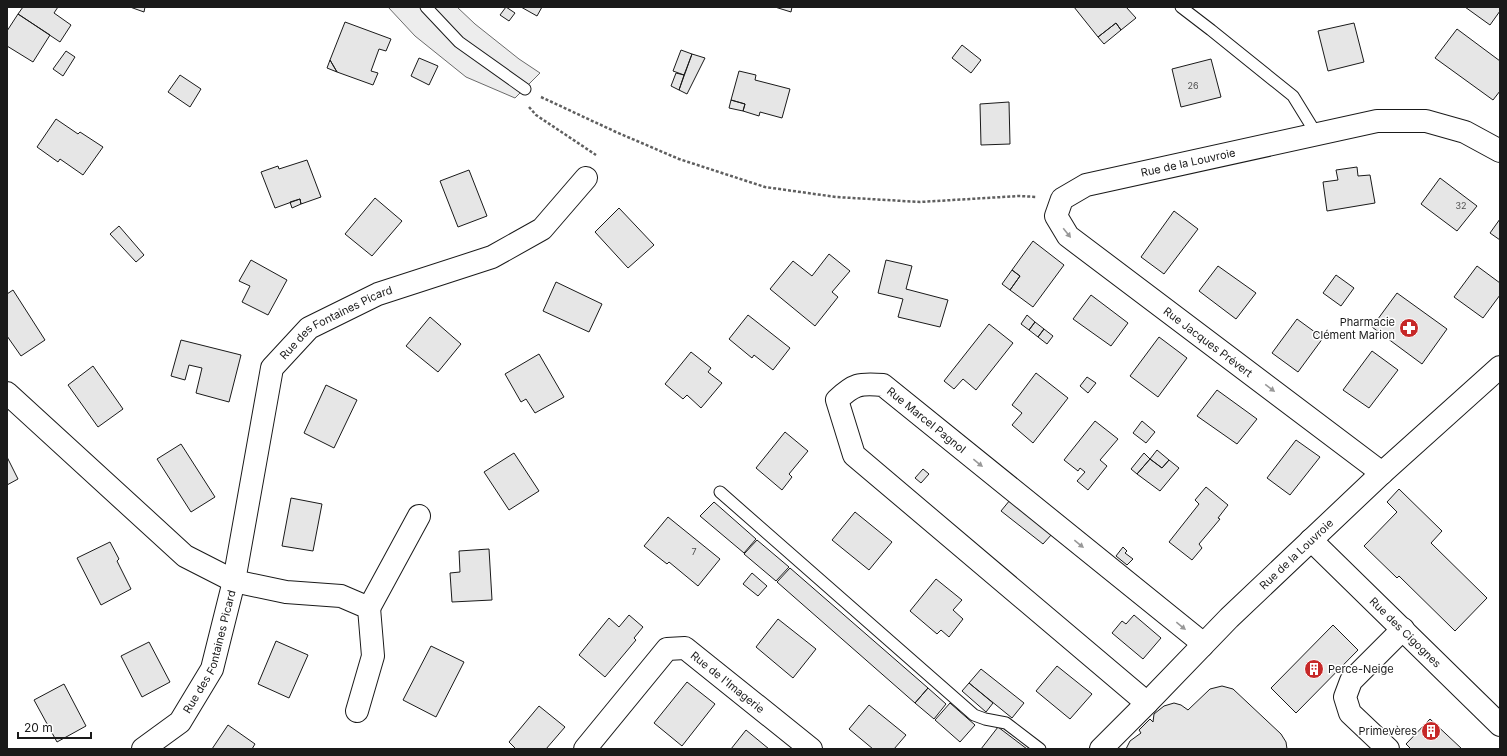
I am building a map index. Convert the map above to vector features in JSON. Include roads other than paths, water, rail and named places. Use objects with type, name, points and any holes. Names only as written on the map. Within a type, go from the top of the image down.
[{"type":"street","name":"Rue de la Louvroie","points":[[1062,199],[1086,185],[1377,122],[1426,122],[1465,132],[1500,151]]},
{"type":"street","name":"Rue des Fontaines Picard","points":[[143,749],[180,722],[212,669],[234,581],[272,368],[309,328],[378,294],[492,258],[542,229],[586,178]]},
{"type":"street","name":"Rue Jacques Prévert","points":[[1062,199],[1056,216],[1068,236],[1382,473]]},
{"type":"street","name":"Rue de la Louvroie","points":[[1101,749],[1229,618],[1382,473],[1500,367]]},
{"type":"street","name":"Rue Marcel Pagnol","points":[[1147,703],[1135,691],[854,455],[837,400],[849,389],[864,383],[882,385],[1195,637],[1202,646]]},
{"type":"street","name":"Rue des Fontaines Picard","points":[[7,393],[185,556],[234,581],[286,592],[341,596],[369,608]]},
{"type":"street","points":[[358,711],[373,656],[369,608],[419,516]]},
{"type":"street","name":"Rue des Cigognes","points":[[1311,540],[1500,725]]},
{"type":"street","points":[[1388,749],[1350,713],[1345,697],[1351,681],[1403,629]]},
{"type":"street","name":"Rue de l'Imagerie","points":[[585,749],[667,649],[686,648],[811,749]]},
{"type":"lane","points":[[426,7],[459,42],[527,90]]},
{"type":"lane","points":[[1180,7],[1293,96],[1317,135]]},
{"type":"lane","points":[[720,492],[974,715],[985,719],[1006,723],[1040,749]]},
{"type":"place","name":"Pharmacie Clément Marion","points":[[1409,328]]},
{"type":"place","name":"Perce-Neige","points":[[1314,669]]},
{"type":"place","name":"Primevères","points":[[1431,731]]}]
